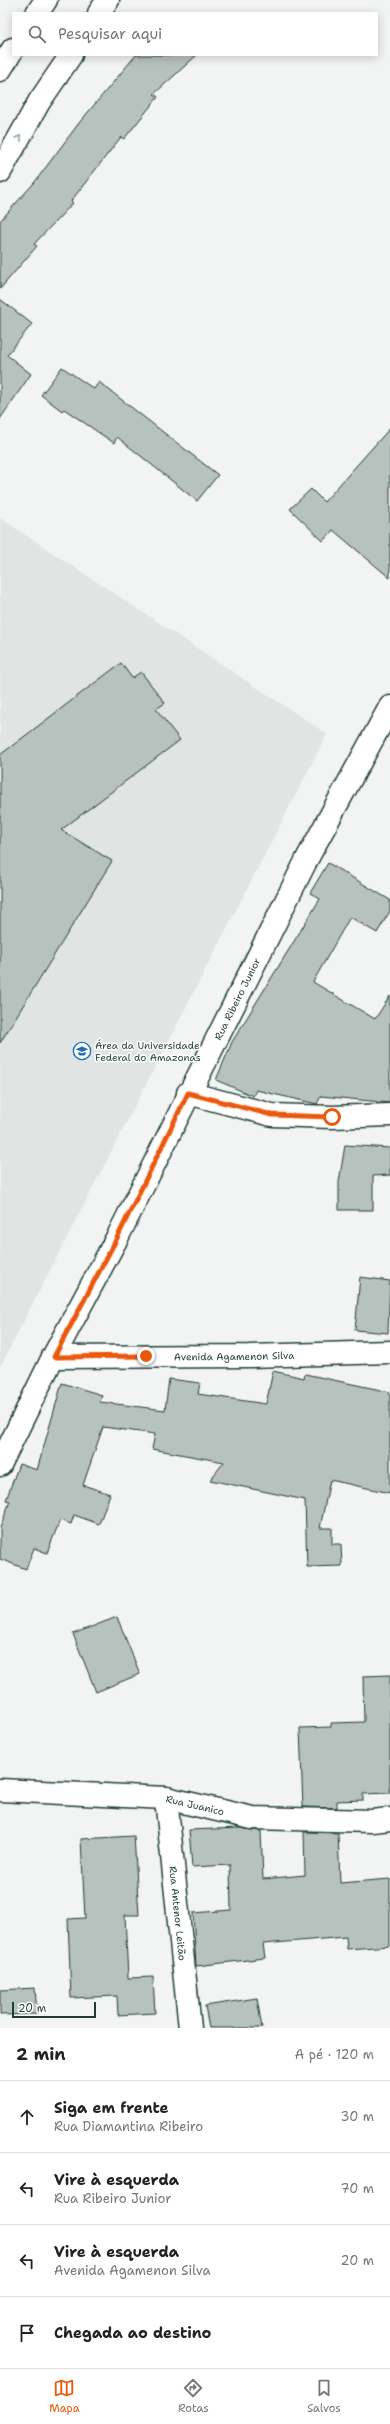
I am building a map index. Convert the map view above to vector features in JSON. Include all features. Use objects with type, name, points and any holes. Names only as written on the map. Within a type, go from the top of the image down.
[{"type":"street","points":[[38,12],[46,0]]},
{"type":"street","points":[[100,12],[108,0]]},
{"type":"street","points":[[0,70],[12,52]]},
{"type":"street","points":[[0,172],[39,102],[70,56]]},
{"type":"street","name":"Rua Ribeiro Junior","points":[[0,1465],[54,1357],[118,1236],[188,1093],[308,857],[390,707]]},
{"type":"street","points":[[188,1093],[272,1115],[332,1117],[390,1115]]},
{"type":"street","name":"Avenida Agamenon Silva","points":[[54,1357],[249,1356],[390,1352]]},
{"type":"street","name":"Rua Juanico","points":[[0,1790],[166,1798],[252,1818],[372,1821],[390,1819]]},
{"type":"street","name":"Rua Antenor Leitão","points":[[166,1798],[190,2028]]},
{"type":"shaded area","name":"Área da Universidade Federal do Amazonas","points":[[0,518],[327,734],[0,1367]]},
{"type":"building","points":[[135,56],[196,56],[154,94],[158,97],[124,139],[121,137],[71,201],[73,203],[34,244],[37,246],[0,289],[0,221],[34,183],[79,123]]},
{"type":"building","points":[[0,299],[32,324],[7,355],[31,374],[0,419]]},
{"type":"building","points":[[62,367],[94,389],[99,382],[218,475],[197,501],[117,437],[114,443],[64,409],[62,411],[41,395]]},
{"type":"building","points":[[390,428],[390,578],[333,530],[323,541],[290,509],[311,489],[324,502]]},
{"type":"building","points":[[121,663],[132,678],[141,672],[165,703],[156,709],[180,740],[61,830],[112,861],[0,1043],[0,755]]},
{"type":"building","points":[[328,863],[390,900],[390,911],[377,933],[350,917],[313,982],[375,1019],[390,996],[390,1103],[321,1096],[317,1104],[256,1090],[253,1096],[216,1080],[232,1042],[320,899],[310,893]]},
{"type":"building","points":[[345,1145],[390,1148],[390,1175],[373,1176],[373,1210],[339,1210],[339,1182]]},
{"type":"building","points":[[360,1277],[390,1281],[388,1333],[355,1330]]},
{"type":"building","points":[[273,1371],[304,1378],[305,1374],[390,1392],[390,1493],[330,1480],[320,1528],[332,1528],[332,1544],[341,1544],[342,1566],[307,1567],[305,1500],[210,1480],[224,1462],[152,1449],[155,1434],[103,1427],[83,1485],[110,1494],[99,1524],[74,1515],[71,1524],[60,1520],[47,1553],[34,1548],[26,1569],[0,1559],[0,1528],[10,1501],[6,1500],[19,1464],[37,1470],[62,1383],[102,1395],[100,1402],[165,1410],[169,1379],[200,1383],[198,1394],[266,1404]]},
{"type":"building","points":[[117,1617],[140,1674],[96,1692],[73,1634]]},
{"type":"building","points":[[390,1675],[390,1793],[363,1794],[363,1800],[337,1801],[337,1808],[303,1807],[300,1728],[331,1727],[331,1723],[364,1722],[363,1676]]},
{"type":"building","points":[[239,1828],[261,1831],[263,1879],[305,1875],[304,1832],[338,1833],[340,1883],[390,1879],[390,1946],[347,1949],[346,1937],[263,1944],[265,1958],[196,1966],[193,1913],[231,1910],[230,1865],[192,1867],[189,1830]]},
{"type":"building","points":[[134,1836],[139,1915],[125,1915],[128,1978],[153,1977],[155,2013],[118,2015],[117,1996],[71,1998],[68,1919],[85,1918],[81,1839]]},
{"type":"building","points":[[35,1988],[37,2014],[0,2015],[0,1990]]},
{"type":"building","points":[[257,1998],[262,2028],[209,2028],[205,2006]]},
{"type":"place","name":"Área da Universidade Federal do Amazonas","points":[[82,1051]]},
{"type":"route","points":[[146,1356],[54,1357],[118,1236],[188,1093],[247,1110],[272,1115],[332,1117]]}]
